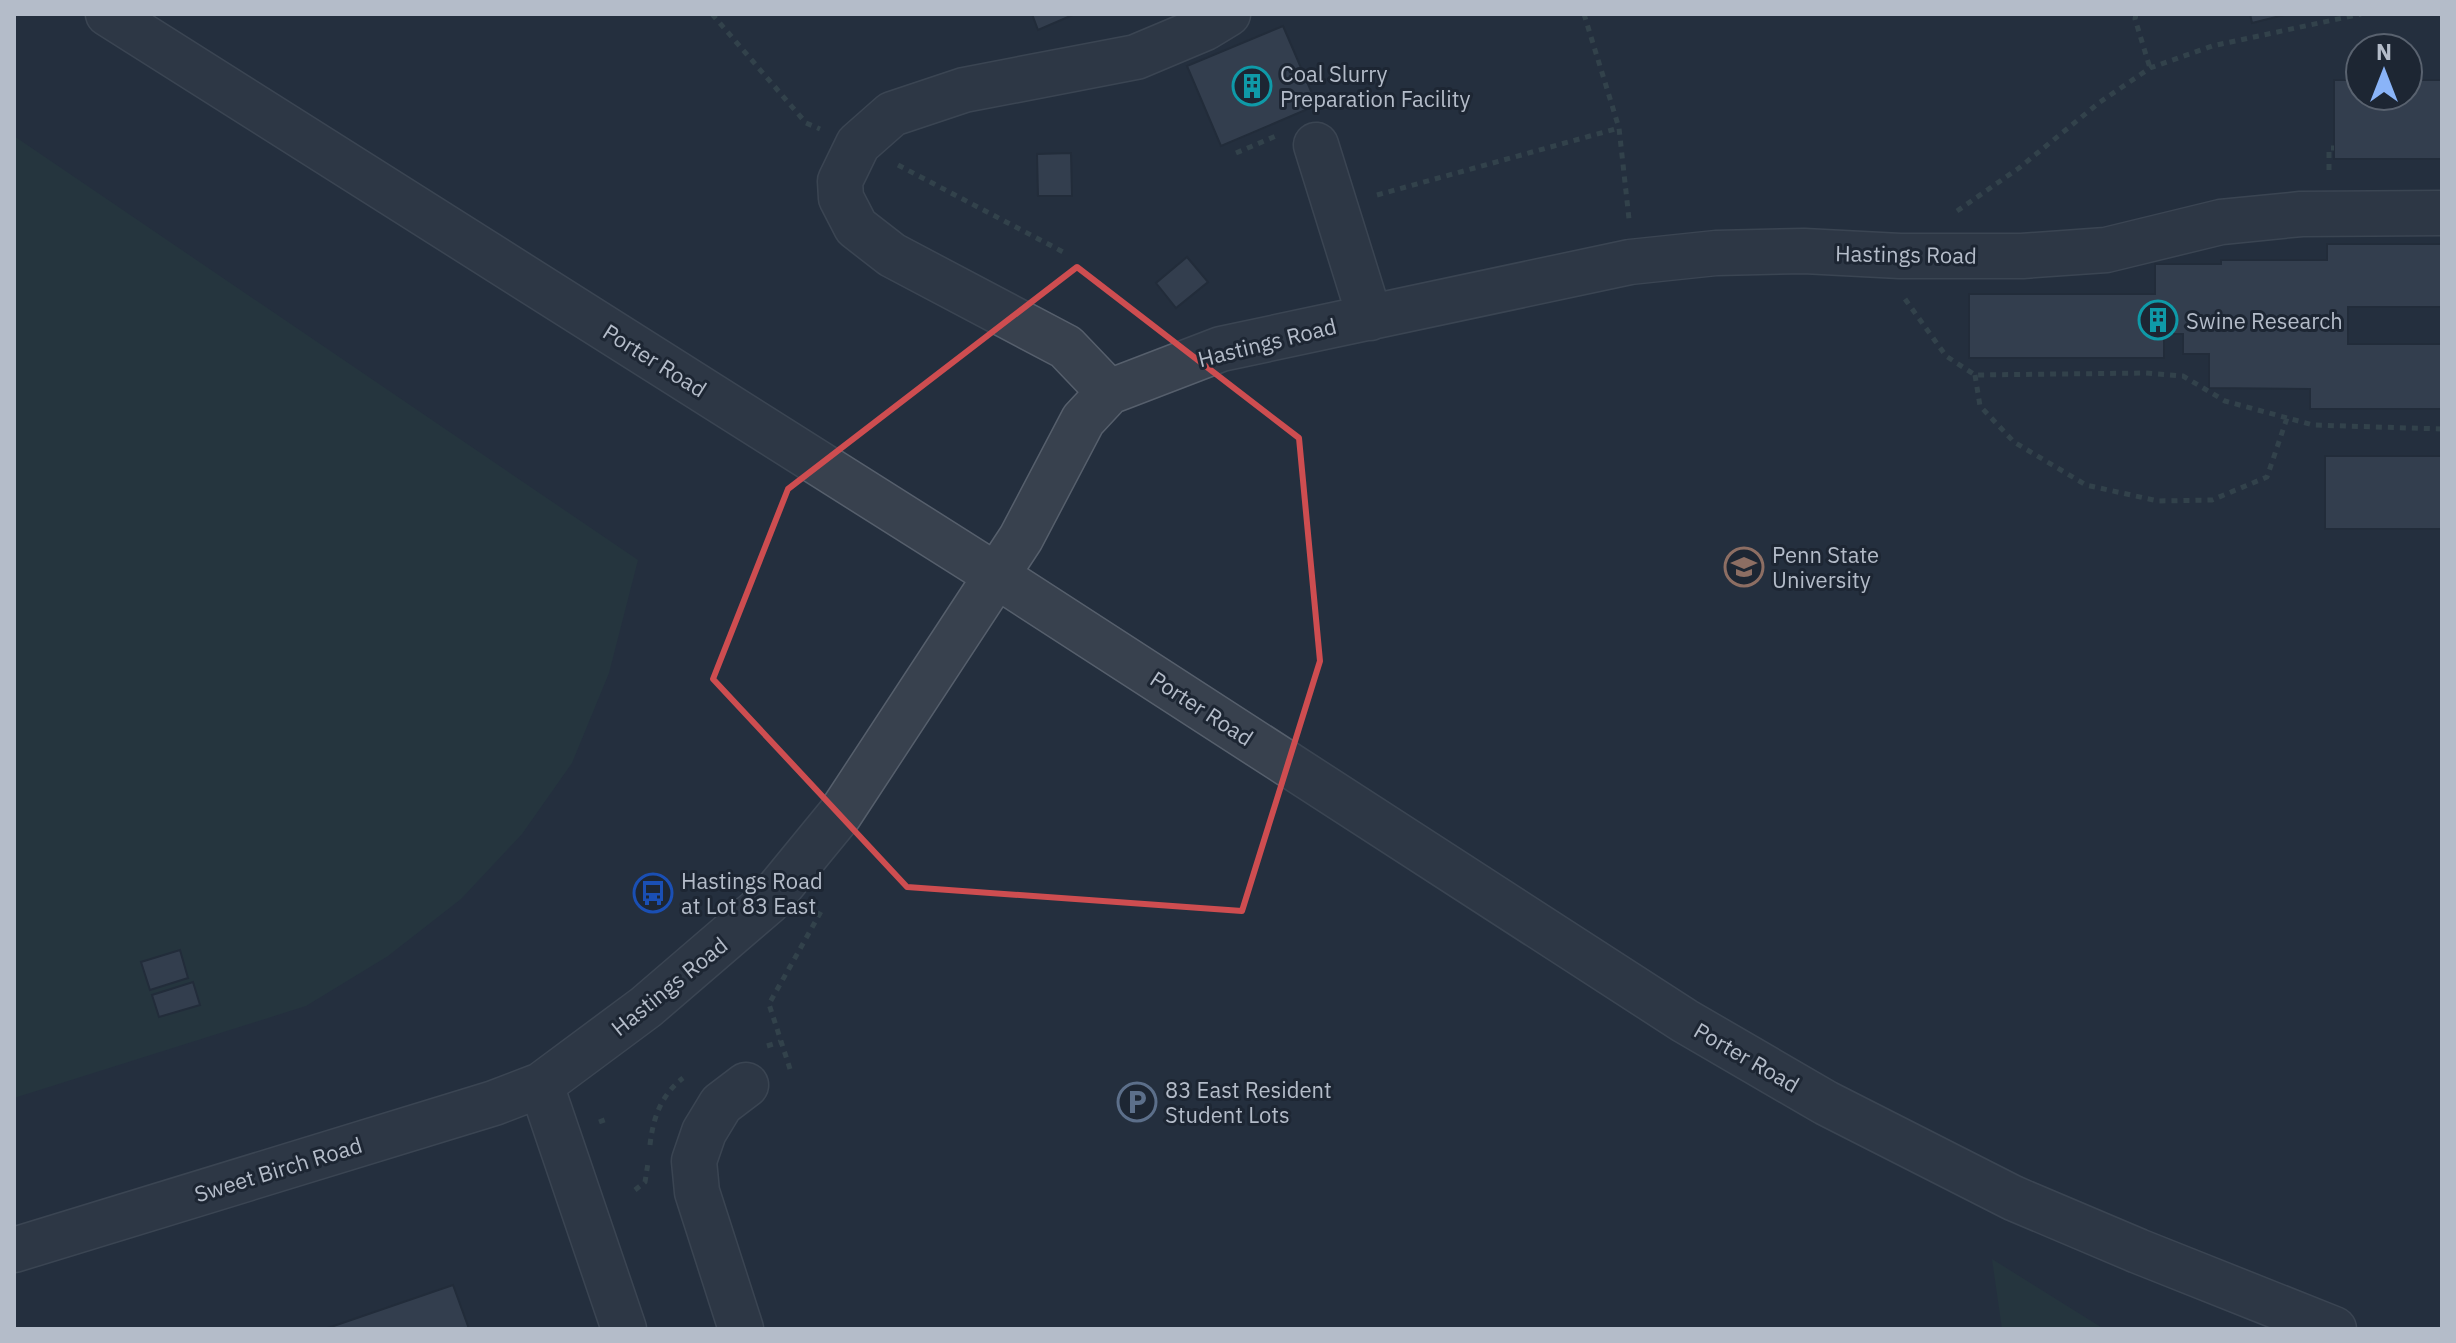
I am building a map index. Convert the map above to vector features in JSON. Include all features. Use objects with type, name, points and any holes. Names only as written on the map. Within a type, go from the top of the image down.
[{"type":"street","name":"Porter Road","points":[[108,14],[997,576],[1685,1021],[1826,1103],[2013,1198],[2334,1329]]},
{"type":"street","points":[[1109,392],[1066,347],[892,255],[856,227],[841,198],[840,181],[858,144],[892,114],[964,90],[1136,57],[1205,28],[1228,14]]},
{"type":"street","points":[[1316,145],[1370,318]]},
{"type":"street","name":"Hastings Road","points":[[541,1085],[646,1007],[767,903],[840,814],[1021,538],[1083,420],[1109,392],[1221,349],[1630,262],[1716,253],[1804,251],[1867,255],[2036,255],[2106,250],[2221,222],[2301,214],[2442,213]]},
{"type":"street","points":[[541,1085],[624,1329]]},
{"type":"street","name":"Sweet Birch Road","points":[[14,1250],[494,1103],[541,1085]]},
{"type":"street","points":[[741,1329],[697,1192],[694,1161],[704,1132],[721,1104],[746,1085]]},
{"type":"path","points":[[1584,14],[1619,128],[1629,207],[1630,262]]},
{"type":"path","points":[[2136,14],[2150,68]]},
{"type":"path","points":[[1949,216],[2019,168],[2100,102],[2150,68],[2212,46],[2361,14]]},
{"type":"path","points":[[1335,206],[1619,128]]},
{"type":"path","points":[[1867,255],[1919,316],[1946,356],[1975,375],[2146,373],[2183,376],[2225,401],[2313,425],[2442,429]]},
{"type":"path","points":[[1975,375],[1980,406],[2014,442],[2086,485],[2158,501],[2212,500],[2267,477],[2287,418]]},
{"type":"path","points":[[790,1069],[769,1004],[830,895]]},
{"type":"highlighted area","points":[[1077,267],[1299,438],[1320,661],[1242,911],[907,887],[713,679],[788,489]]},
{"type":"green space","points":[[14,136],[638,560],[609,673],[572,763],[522,834],[461,899],[388,956],[306,1006],[14,1098]]},
{"type":"green space","points":[[1992,1259],[2104,1329],[2002,1329]]},
{"type":"building","points":[[1032,14],[1075,14],[1038,30]]},
{"type":"building","points":[[2250,14],[2288,14],[2252,23]]},
{"type":"building","name":"Coal Slurry Preparation Facility","points":[[1283,26],[1317,105],[1221,146],[1187,66]]},
{"type":"building","points":[[2334,80],[2344,80],[2344,112],[2424,112],[2424,80],[2442,80],[2442,159],[2334,159]]},
{"type":"building","points":[[1071,153],[1072,196],[1038,196],[1037,154]]},
{"type":"building","name":"Swine Research","points":[[2327,244],[2442,244],[2442,307],[2348,307],[2348,344],[2442,344],[2442,409],[2310,409],[2310,389],[2209,388],[2209,354],[2183,354],[2183,334],[2164,334],[2164,358],[1969,358],[1969,294],[2155,294],[2155,264],[2221,264],[2221,260],[2327,260]]},
{"type":"building","points":[[1187,257],[1208,282],[1176,308],[1156,283]]},
{"type":"building","points":[[2325,456],[2442,456],[2442,529],[2325,529]]},
{"type":"building","points":[[180,950],[188,978],[150,990],[141,962]]},
{"type":"building","points":[[193,982],[200,1005],[159,1017],[152,995]]},
{"type":"building","points":[[453,1285],[469,1329],[325,1329]]},
{"type":"place","name":"Coal Slurry Preparation Facility","points":[[1252,86]]},
{"type":"place","name":"Swine Research","points":[[2158,320]]},
{"type":"place","name":"Penn State University","points":[[1744,567]]},
{"type":"place","name":"Hastings Road at Lot 83 East","points":[[653,893]]},
{"type":"place","name":"83 East Resident Student Lots","points":[[1137,1102]]}]
